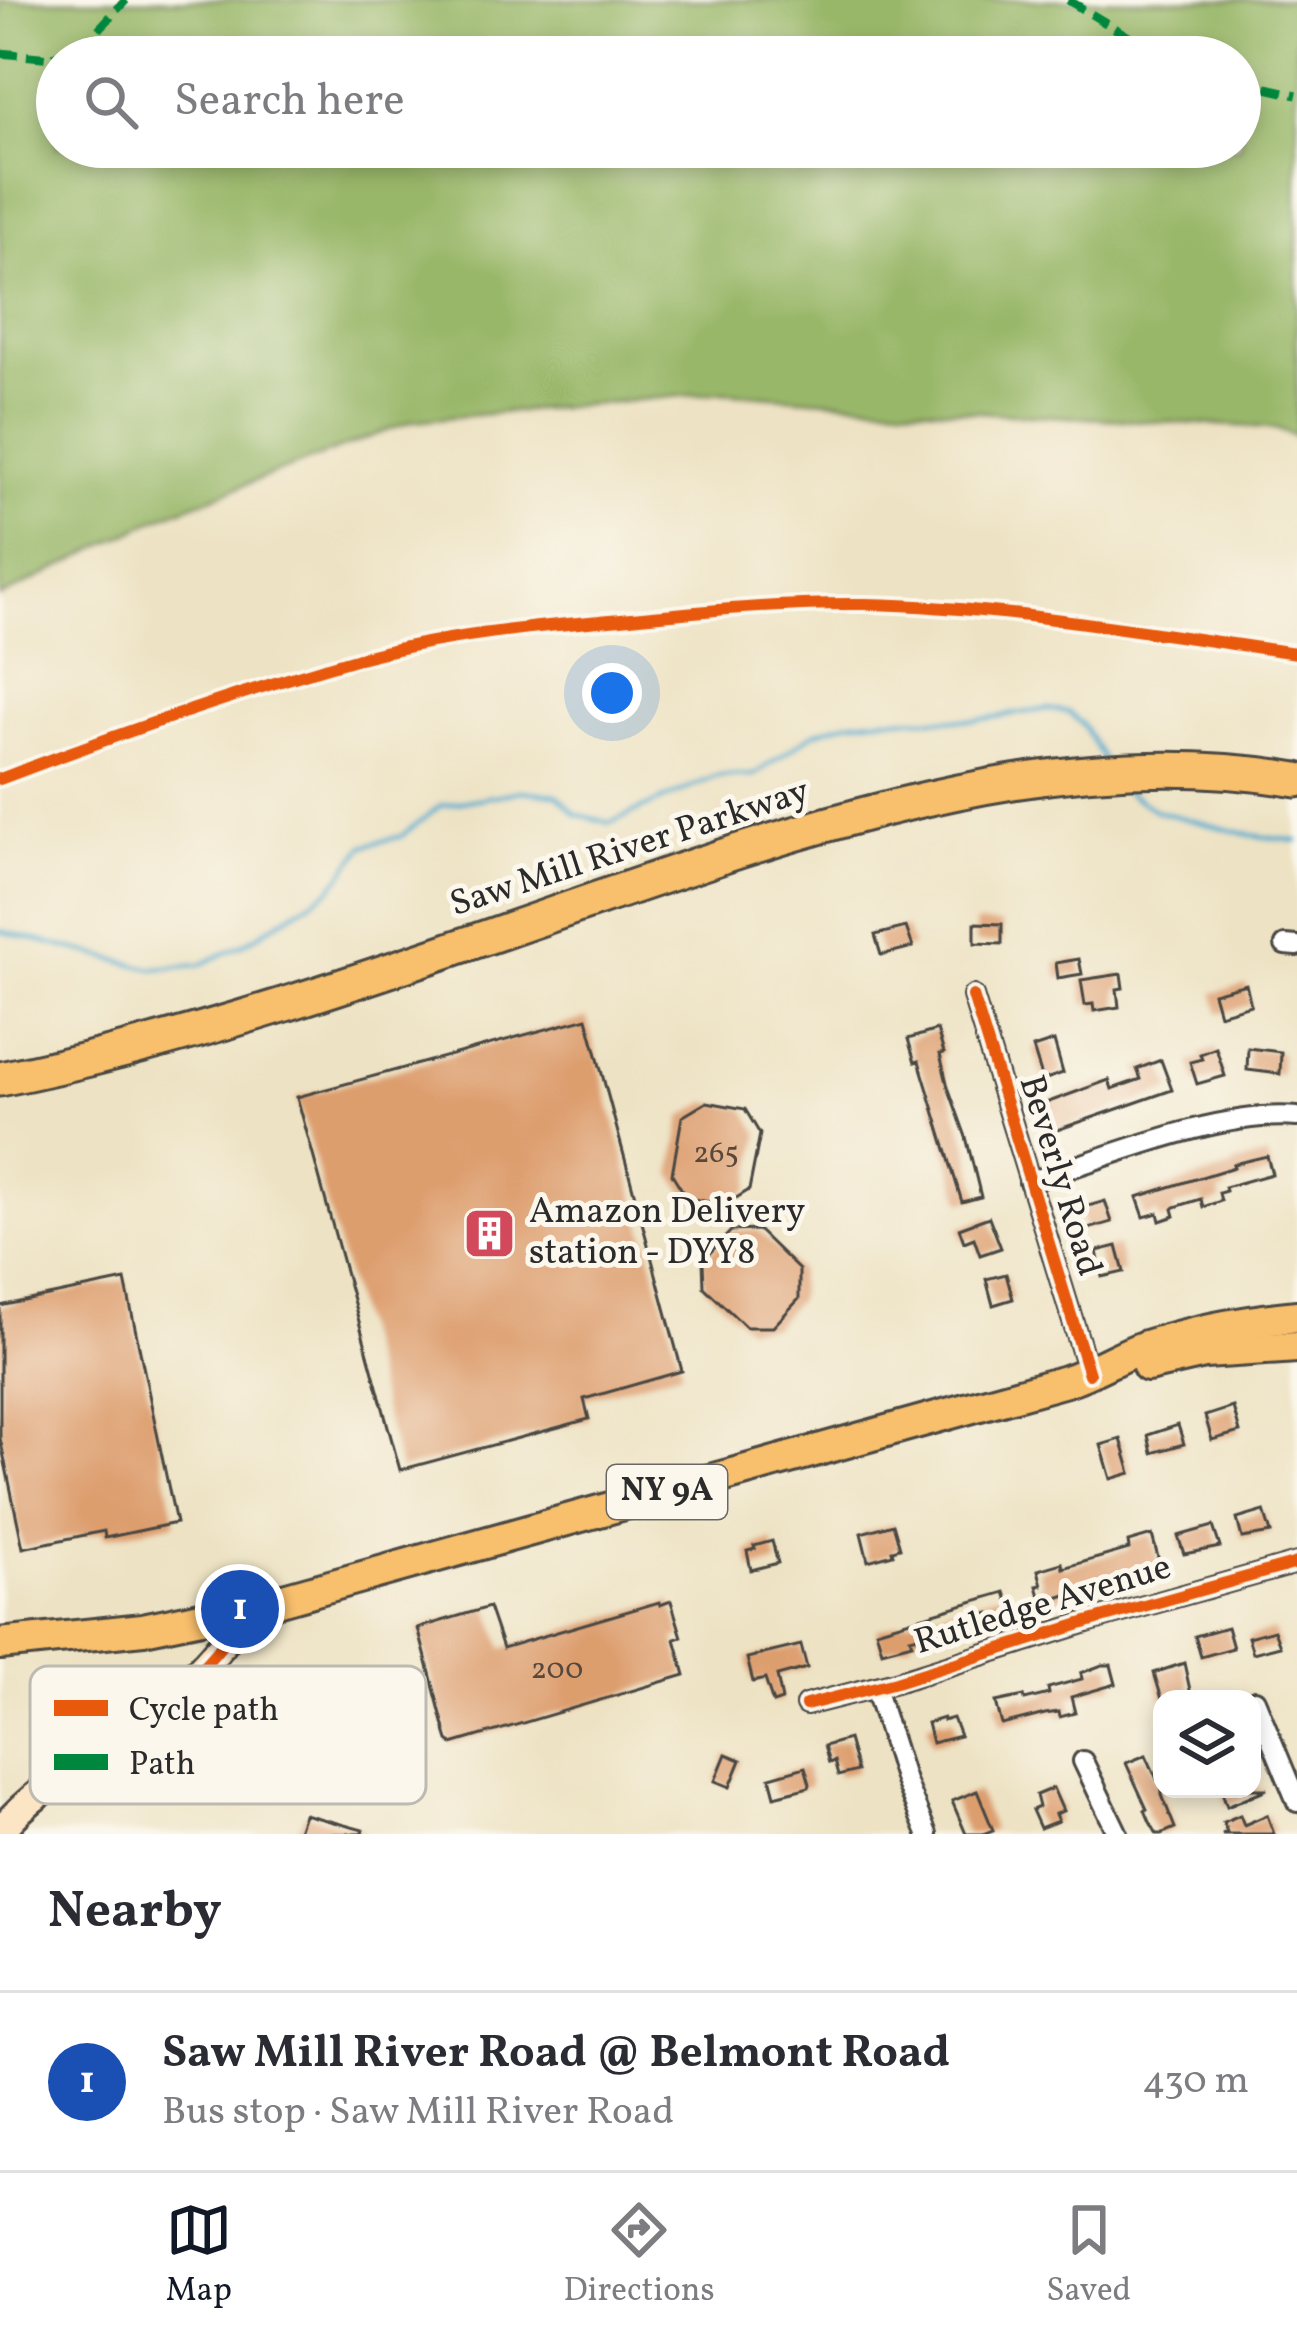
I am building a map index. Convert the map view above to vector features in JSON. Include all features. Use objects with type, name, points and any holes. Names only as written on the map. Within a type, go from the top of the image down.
[{"type":"highway","name":"Saw Mill River Parkway","points":[[0,1059],[257,994],[694,846],[829,804],[966,771],[1204,751],[1297,760]]},
{"type":"highway","name":"Saw Mill River Parkway","points":[[1135,760],[1297,780]]},
{"type":"highway","name":"Saw Mill River Parkway","points":[[0,1079],[261,1013],[818,827],[1087,763]]},
{"type":"main road","name":"NY 9A","points":[[1089,1374],[1159,1342],[1297,1316]]},
{"type":"main road","name":"NY 9A","points":[[0,1644],[142,1629],[244,1608],[1089,1374],[1205,1353],[1297,1347]]},
{"type":"street","name":"Beverly Road","points":[[973,996],[1089,1374]]},
{"type":"street","points":[[1029,1181],[1249,1117],[1297,1118]]},
{"type":"street","name":"Rutledge Avenue","points":[[806,1705],[1297,1563]]},
{"type":"street","points":[[204,1666],[236,1626],[244,1608]]},
{"type":"street","points":[[875,1688],[904,1781],[927,1834]]},
{"type":"street","points":[[1261,1715],[1297,1802]]},
{"type":"street","points":[[1083,1761],[1118,1834]]},
{"type":"street","points":[[0,1833],[30,1803]]},
{"type":"green space","points":[[0,0],[1297,0],[1297,437],[1276,428],[723,392],[412,421],[163,516],[0,597]]},
{"type":"building","points":[[975,923],[1002,924],[1002,944],[975,943]]},
{"type":"building","points":[[906,927],[913,947],[881,955],[875,935]]},
{"type":"building","points":[[1079,959],[1082,974],[1058,978],[1056,963]]},
{"type":"building","points":[[1121,974],[1119,1007],[1094,1011],[1093,1004],[1085,1005],[1081,980]]},
{"type":"building","points":[[1246,984],[1251,1005],[1219,1014],[1213,993]]},
{"type":"building","name":"Amazon Delivery station - DYY8","points":[[587,1018],[682,1371],[584,1399],[589,1419],[400,1470],[297,1097]]},
{"type":"building","points":[[937,1030],[948,1087],[981,1197],[962,1202],[908,1039]]},
{"type":"building","points":[[1054,1041],[1063,1073],[1043,1080],[1033,1048]]},
{"type":"building","points":[[1216,1048],[1225,1076],[1197,1084],[1190,1062]]},
{"type":"building","points":[[1248,1048],[1281,1052],[1280,1074],[1247,1070]]},
{"type":"building","points":[[1161,1060],[1172,1090],[1054,1131],[1046,1103],[1109,1080],[1112,1089],[1141,1079],[1137,1069]]},
{"type":"building","points":[[707,1102],[745,1109],[760,1134],[749,1190],[725,1205],[687,1198],[672,1174],[682,1117]]},
{"type":"building","points":[[1267,1156],[1272,1174],[1225,1187],[1219,1193],[1221,1201],[1203,1207],[1201,1199],[1175,1207],[1175,1216],[1160,1221],[1158,1213],[1144,1217],[1137,1197]]},
{"type":"building","points":[[1105,1201],[1112,1222],[1085,1230],[1078,1209]]},
{"type":"building","points":[[989,1217],[1001,1248],[980,1255],[974,1238],[964,1242],[959,1228]]},
{"type":"building","points":[[758,1230],[799,1270],[799,1299],[773,1327],[746,1327],[704,1287],[703,1260],[731,1231]]},
{"type":"building","points":[[1117,1246],[1124,1272],[1102,1277],[1097,1251]]},
{"type":"building","points":[[1006,1274],[1013,1299],[993,1305],[986,1279]]},
{"type":"building","points":[[125,1280],[176,1523],[105,1538],[104,1531],[23,1548],[0,1438],[0,1306]]},
{"type":"building","points":[[1233,1407],[1240,1432],[1212,1440],[1205,1416]]},
{"type":"building","points":[[1178,1425],[1184,1444],[1152,1453],[1148,1435]]},
{"type":"building","points":[[1121,1439],[1131,1473],[1111,1479],[1101,1445]]},
{"type":"building","points":[[1264,1511],[1271,1533],[1242,1538],[1237,1519]]},
{"type":"building","points":[[893,1524],[900,1548],[868,1561],[861,1533]]},
{"type":"building","points":[[1213,1526],[1220,1547],[1184,1554],[1178,1536]]},
{"type":"building","points":[[1152,1535],[1160,1565],[1042,1603],[1038,1570],[1062,1563],[1063,1568],[1129,1549],[1128,1542]]},
{"type":"building","points":[[772,1541],[778,1563],[751,1570],[747,1551]]},
{"type":"building","points":[[1005,1592],[1012,1613],[992,1618],[990,1613],[882,1651],[876,1630]]},
{"type":"building","points":[[671,1601],[682,1637],[675,1639],[685,1675],[452,1744],[448,1741],[418,1628],[489,1607],[503,1648]]},
{"type":"building","points":[[1227,1627],[1233,1648],[1201,1657],[1195,1636]]},
{"type":"building","points":[[1274,1630],[1280,1646],[1253,1653],[1248,1637]]},
{"type":"building","points":[[801,1645],[807,1668],[777,1676],[782,1700],[773,1703],[765,1679],[753,1682],[747,1658]]},
{"type":"building","points":[[1184,1663],[1190,1690],[1159,1690],[1154,1673]]},
{"type":"building","points":[[1111,1665],[1116,1684],[1071,1697],[1075,1713],[1045,1714],[1002,1725],[996,1702],[1049,1694],[1048,1688],[1082,1679],[1081,1673]]},
{"type":"building","points":[[953,1718],[960,1736],[932,1743],[927,1723]]},
{"type":"building","points":[[848,1739],[857,1771],[838,1776],[824,1746]]},
{"type":"building","points":[[726,1754],[741,1760],[730,1787],[715,1781]]},
{"type":"building","points":[[1146,1755],[1153,1770],[1153,1798],[1163,1798],[1175,1828],[1157,1834],[1126,1763]]},
{"type":"building","points":[[805,1767],[809,1787],[775,1796],[770,1777]]},
{"type":"building","points":[[1053,1788],[1063,1811],[1055,1814],[1058,1821],[1040,1828],[1032,1810],[1039,1807],[1036,1795]]},
{"type":"building","points":[[977,1791],[993,1830],[966,1834],[952,1801]]},
{"type":"building","points":[[304,1814],[363,1830],[362,1834],[297,1834]]},
{"type":"building","points":[[1240,1815],[1244,1825],[1267,1815],[1274,1834],[1222,1834],[1227,1832],[1223,1822]]},
{"type":"waterway","points":[[0,931],[153,969],[200,965],[242,945],[331,889],[364,846],[401,836],[440,806],[521,791],[557,795],[576,814],[610,823],[717,776],[754,775],[814,733],[847,722],[976,720],[1047,709],[1068,712],[1082,724],[1102,758]]},
{"type":"waterway","points":[[1117,784],[1156,811],[1250,835],[1297,841]]},
{"type":"marked path","points":[[93,36],[126,0]]},
{"type":"marked path","points":[[1068,0],[1127,36]]},
{"type":"marked path","points":[[0,53],[36,57]]},
{"type":"marked path","points":[[1261,87],[1297,95]]},
{"type":"cycle path","points":[[0,779],[174,716],[352,660],[452,639],[587,622],[773,606],[919,606],[1297,653]]},
{"type":"cycle path","points":[[973,996],[1089,1374]]},
{"type":"cycle path","points":[[806,1705],[1297,1563]]},
{"type":"cycle path","points":[[204,1666],[245,1608]]},
{"type":"place","name":"Amazon Delivery station - DYY8","points":[[490,1234]]},
{"type":"place","name":"Saw Mill River Road @ Belmont Road","points":[[240,1609]]}]
